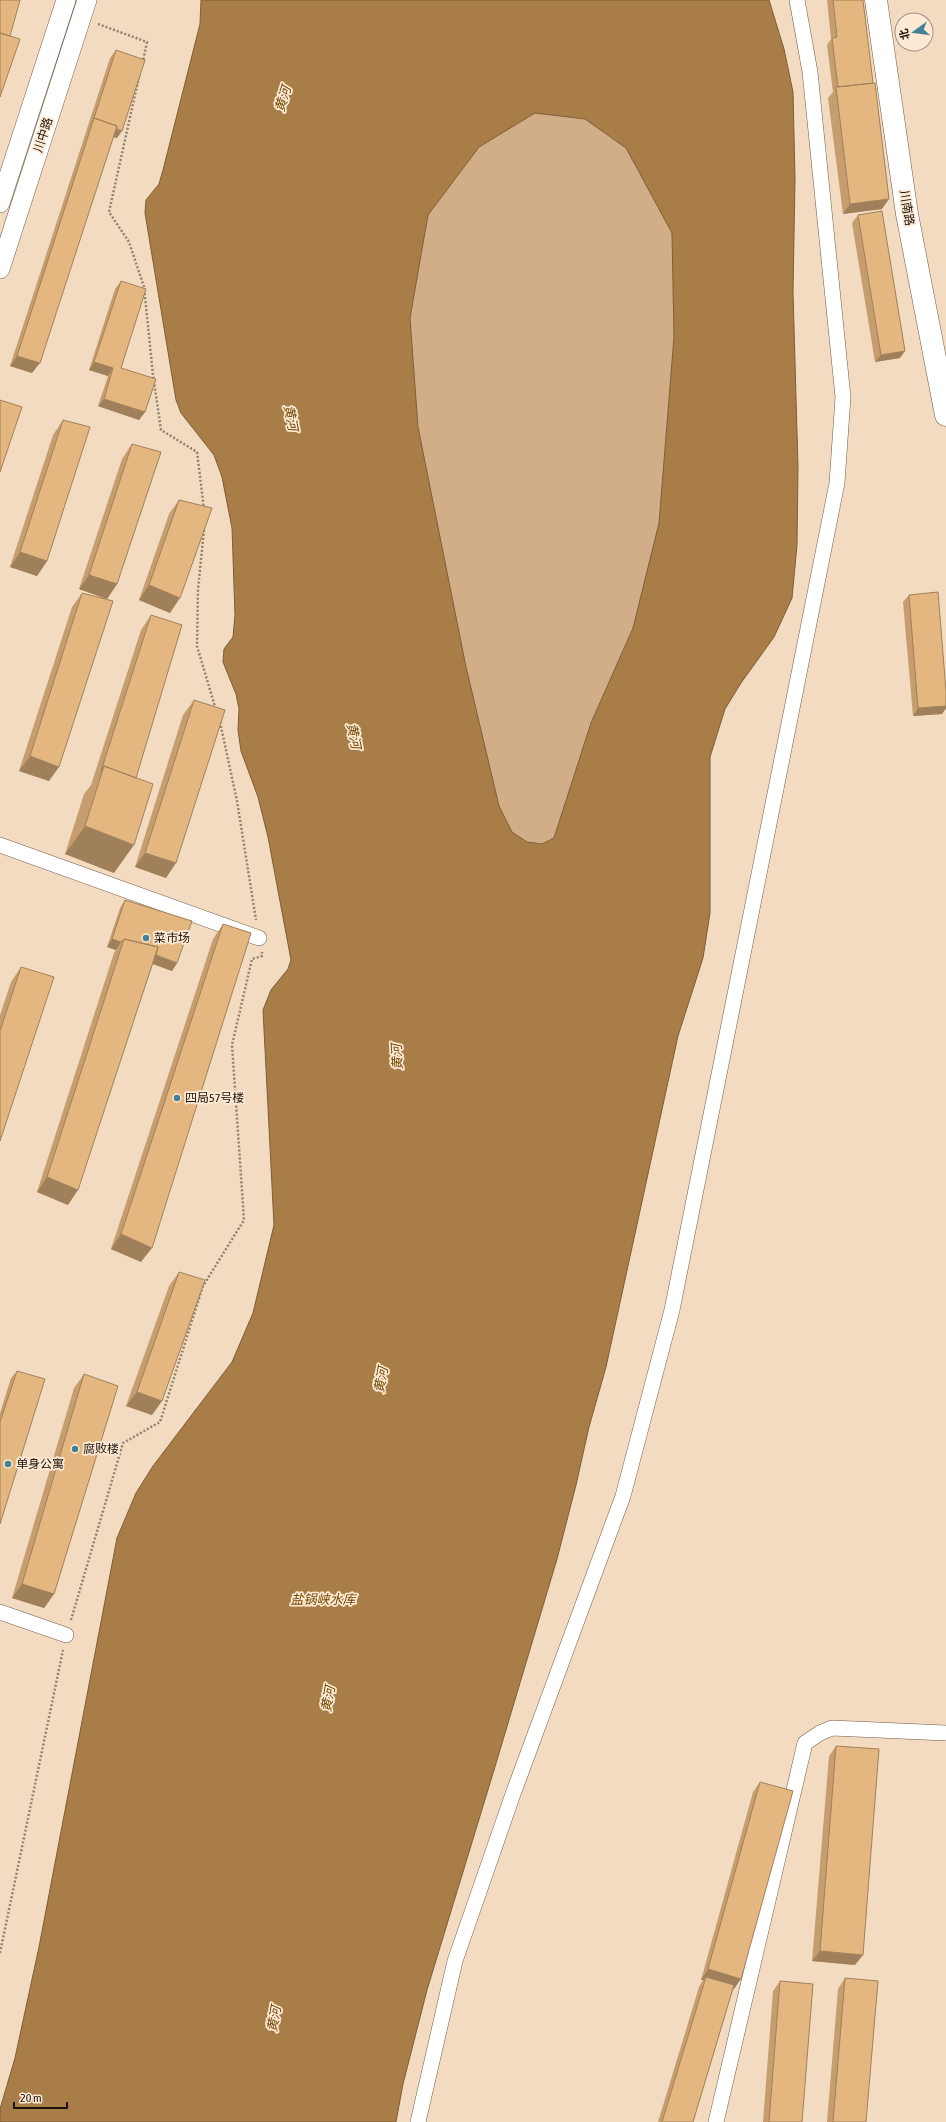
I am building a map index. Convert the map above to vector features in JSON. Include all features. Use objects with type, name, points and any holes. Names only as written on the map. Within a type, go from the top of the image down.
[{"type":"main road","name":"川南路","points":[[876,0],[908,214],[940,355],[946,415]]},
{"type":"street","name":"川中路","points":[[0,203],[66,0]]},
{"type":"street","points":[[418,2122],[455,1961],[513,1794],[623,1496],[672,1310],[837,482],[843,390],[811,80],[797,0]]},
{"type":"street","name":"川中路","points":[[0,269],[84,9]]},
{"type":"street","points":[[0,844],[260,938]]},
{"type":"street","points":[[0,1612],[66,1635]]},
{"type":"street","points":[[716,2122],[806,1742],[820,1733],[832,1728],[946,1733]]},
{"type":"path","points":[[84,9],[147,42],[142,65]]},
{"type":"path","points":[[140,73],[109,212],[129,242],[144,287],[153,375],[161,430],[197,452],[205,516]]},
{"type":"path","points":[[204,524],[198,589],[197,646],[217,712]]},
{"type":"path","points":[[0,1952],[66,1635],[123,1443],[160,1422],[203,1286],[244,1220],[232,1045],[252,959],[262,956],[237,800],[219,719]]},
{"type":"shaded area","points":[[535,113],[585,119],[626,148],[672,233],[674,337],[659,523],[633,628],[591,723],[554,838],[542,844],[527,842],[512,832],[499,807],[466,667],[418,427],[410,318],[428,215],[479,147]]},
{"type":"water","name":"盐锅峡水库","points":[[201,0],[769,0],[784,49],[793,92],[795,179],[793,292],[798,467],[797,545],[792,598],[774,637],[741,683],[725,709],[710,757],[710,913],[703,958],[678,1036],[606,1367],[589,1427],[557,1559],[427,1990],[403,2084],[396,2122],[0,2122],[0,2109],[15,2058],[39,1947],[117,1538],[136,1493],[153,1466],[232,1362],[253,1313],[274,1225],[263,1010],[271,990],[288,969],[291,960],[268,837],[258,797],[241,751],[238,730],[239,709],[236,694],[223,662],[224,649],[233,637],[235,615],[232,528],[222,477],[214,455],[181,413],[176,400],[145,213],[146,200],[159,184],[200,24]],"holes":[[[535,113],[585,119],[626,148],[672,233],[674,337],[659,523],[633,628],[591,723],[554,838],[542,844],[527,842],[512,832],[499,806],[466,667],[418,427],[410,318],[428,215],[479,147]]]},
{"type":"building","points":[[0,0],[20,0],[10,36],[0,33]]},
{"type":"building","points":[[833,0],[863,0],[873,83],[838,87],[832,38],[837,37]]},
{"type":"building","points":[[0,33],[20,39],[0,97]]},
{"type":"building","points":[[116,50],[145,60],[122,131],[116,128],[117,126],[94,118],[93,121]]},
{"type":"building","points":[[875,83],[889,199],[850,204],[836,87]]},
{"type":"building","points":[[94,118],[117,126],[40,363],[17,356]]},
{"type":"building","points":[[882,211],[905,351],[881,355],[858,215]]},
{"type":"building","points":[[121,281],[146,289],[121,368],[156,379],[145,412],[104,399],[113,368],[94,362]]},
{"type":"building","points":[[0,400],[22,407],[0,472]]},
{"type":"building","points":[[63,420],[90,427],[47,561],[20,552]]},
{"type":"building","points":[[132,444],[161,452],[117,584],[89,575]]},
{"type":"building","points":[[179,500],[212,508],[180,598],[149,585]]},
{"type":"building","points":[[938,592],[946,706],[918,708],[909,595]]},
{"type":"building","points":[[82,593],[113,601],[59,767],[30,756]]},
{"type":"building","points":[[151,615],[182,625],[136,778],[104,766],[101,771]]},
{"type":"building","points":[[194,700],[225,710],[176,863],[145,853]]},
{"type":"building","points":[[104,766],[153,784],[134,845],[85,826]]},
{"type":"building","name":"菜市场","points":[[125,900],[192,921],[177,963],[156,955],[158,947],[124,939],[121,942],[112,939]]},
{"type":"building","name":"四局57号楼","points":[[223,924],[251,933],[152,1248],[121,1234]]},
{"type":"building","points":[[124,939],[158,947],[78,1190],[47,1177]]},
{"type":"building","points":[[21,967],[54,977],[0,1141],[0,1031]]},
{"type":"building","points":[[179,1272],[205,1280],[162,1401],[137,1392]]},
{"type":"building","name":"单身公寓","points":[[17,1371],[45,1379],[0,1524],[0,1422]]},
{"type":"building","name":"腐败楼","points":[[84,1374],[118,1386],[54,1594],[22,1584]]},
{"type":"building","points":[[836,1746],[879,1749],[863,1955],[820,1951]]},
{"type":"building","points":[[760,1782],[793,1791],[741,1979],[708,1969]]},
{"type":"building","points":[[706,1977],[734,1985],[693,2122],[662,2122]]},
{"type":"building","points":[[845,1978],[878,1981],[866,2122],[833,2122]]},
{"type":"building","points":[[780,1981],[813,1984],[802,2122],[769,2122]]},
{"type":"place","name":"菜市场","points":[[146,938]]},
{"type":"place","name":"四局57号楼","points":[[177,1098]]},
{"type":"place","name":"腐败楼","points":[[75,1449]]},
{"type":"place","name":"单身公寓","points":[[8,1464]]},
{"type":"water label","name":"黄河","points":[[283,99]]},
{"type":"water label","name":"黄河","points":[[291,418]]},
{"type":"water label","name":"黄河","points":[[354,736]]},
{"type":"water label","name":"黄河","points":[[397,1057]]},
{"type":"water label","name":"黄河","points":[[381,1380]]},
{"type":"water label","name":"黄河","points":[[328,1699]]},
{"type":"water label","name":"黄河","points":[[274,2019]]}]
